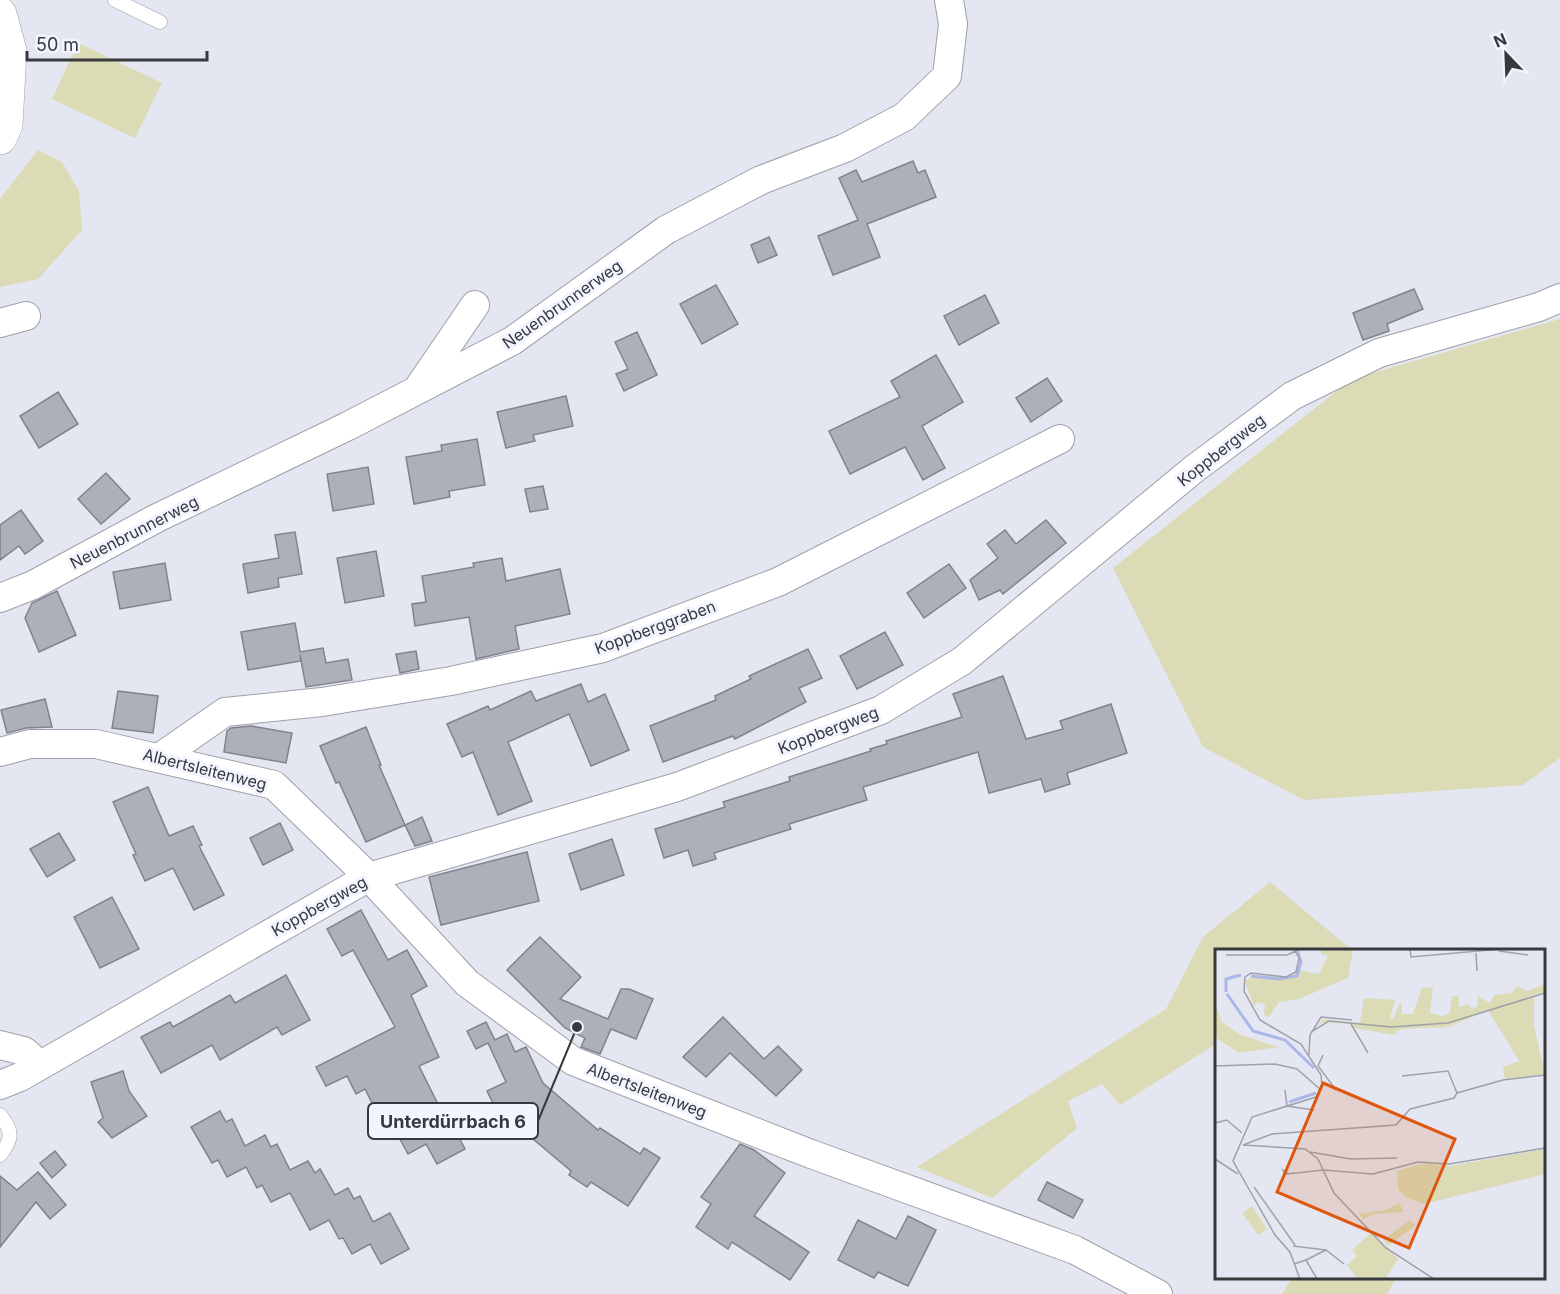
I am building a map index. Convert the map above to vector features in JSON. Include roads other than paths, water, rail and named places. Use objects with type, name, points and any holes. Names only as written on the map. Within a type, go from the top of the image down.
[{"type":"street","name":"Neuenbrunnerweg","points":[[0,598],[33,585],[157,518],[348,426],[512,341],[666,230],[761,180],[845,148],[904,117],[947,76],[953,24],[949,0]]},
{"type":"street","points":[[0,14],[10,51],[4,88],[6,125],[0,138]]},
{"type":"street","name":"Koppbergweg","points":[[0,1085],[20,1077],[369,877],[676,787],[881,710],[962,661],[1194,470],[1292,396],[1379,353],[1539,307],[1560,298]]},
{"type":"street","points":[[417,390],[475,305]]},
{"type":"street","name":"Koppberggraben","points":[[159,758],[225,712],[322,702],[451,681],[603,648],[778,582],[1060,439]]},
{"type":"street","name":"Albertsleitenweg","points":[[0,752],[30,744],[96,744],[274,785],[369,877],[467,983],[573,1061],[811,1154],[1075,1250],[1158,1294]]},
{"type":"street","points":[[0,1045],[24,1051],[40,1065]]},
{"type":"lane","points":[[115,0],[160,22]]},
{"type":"lane","points":[[0,1115],[9,1126],[9,1143],[0,1155]]},
{"type":"place","name":"Unterdürrbach 6","points":[[577,1027]]}]
